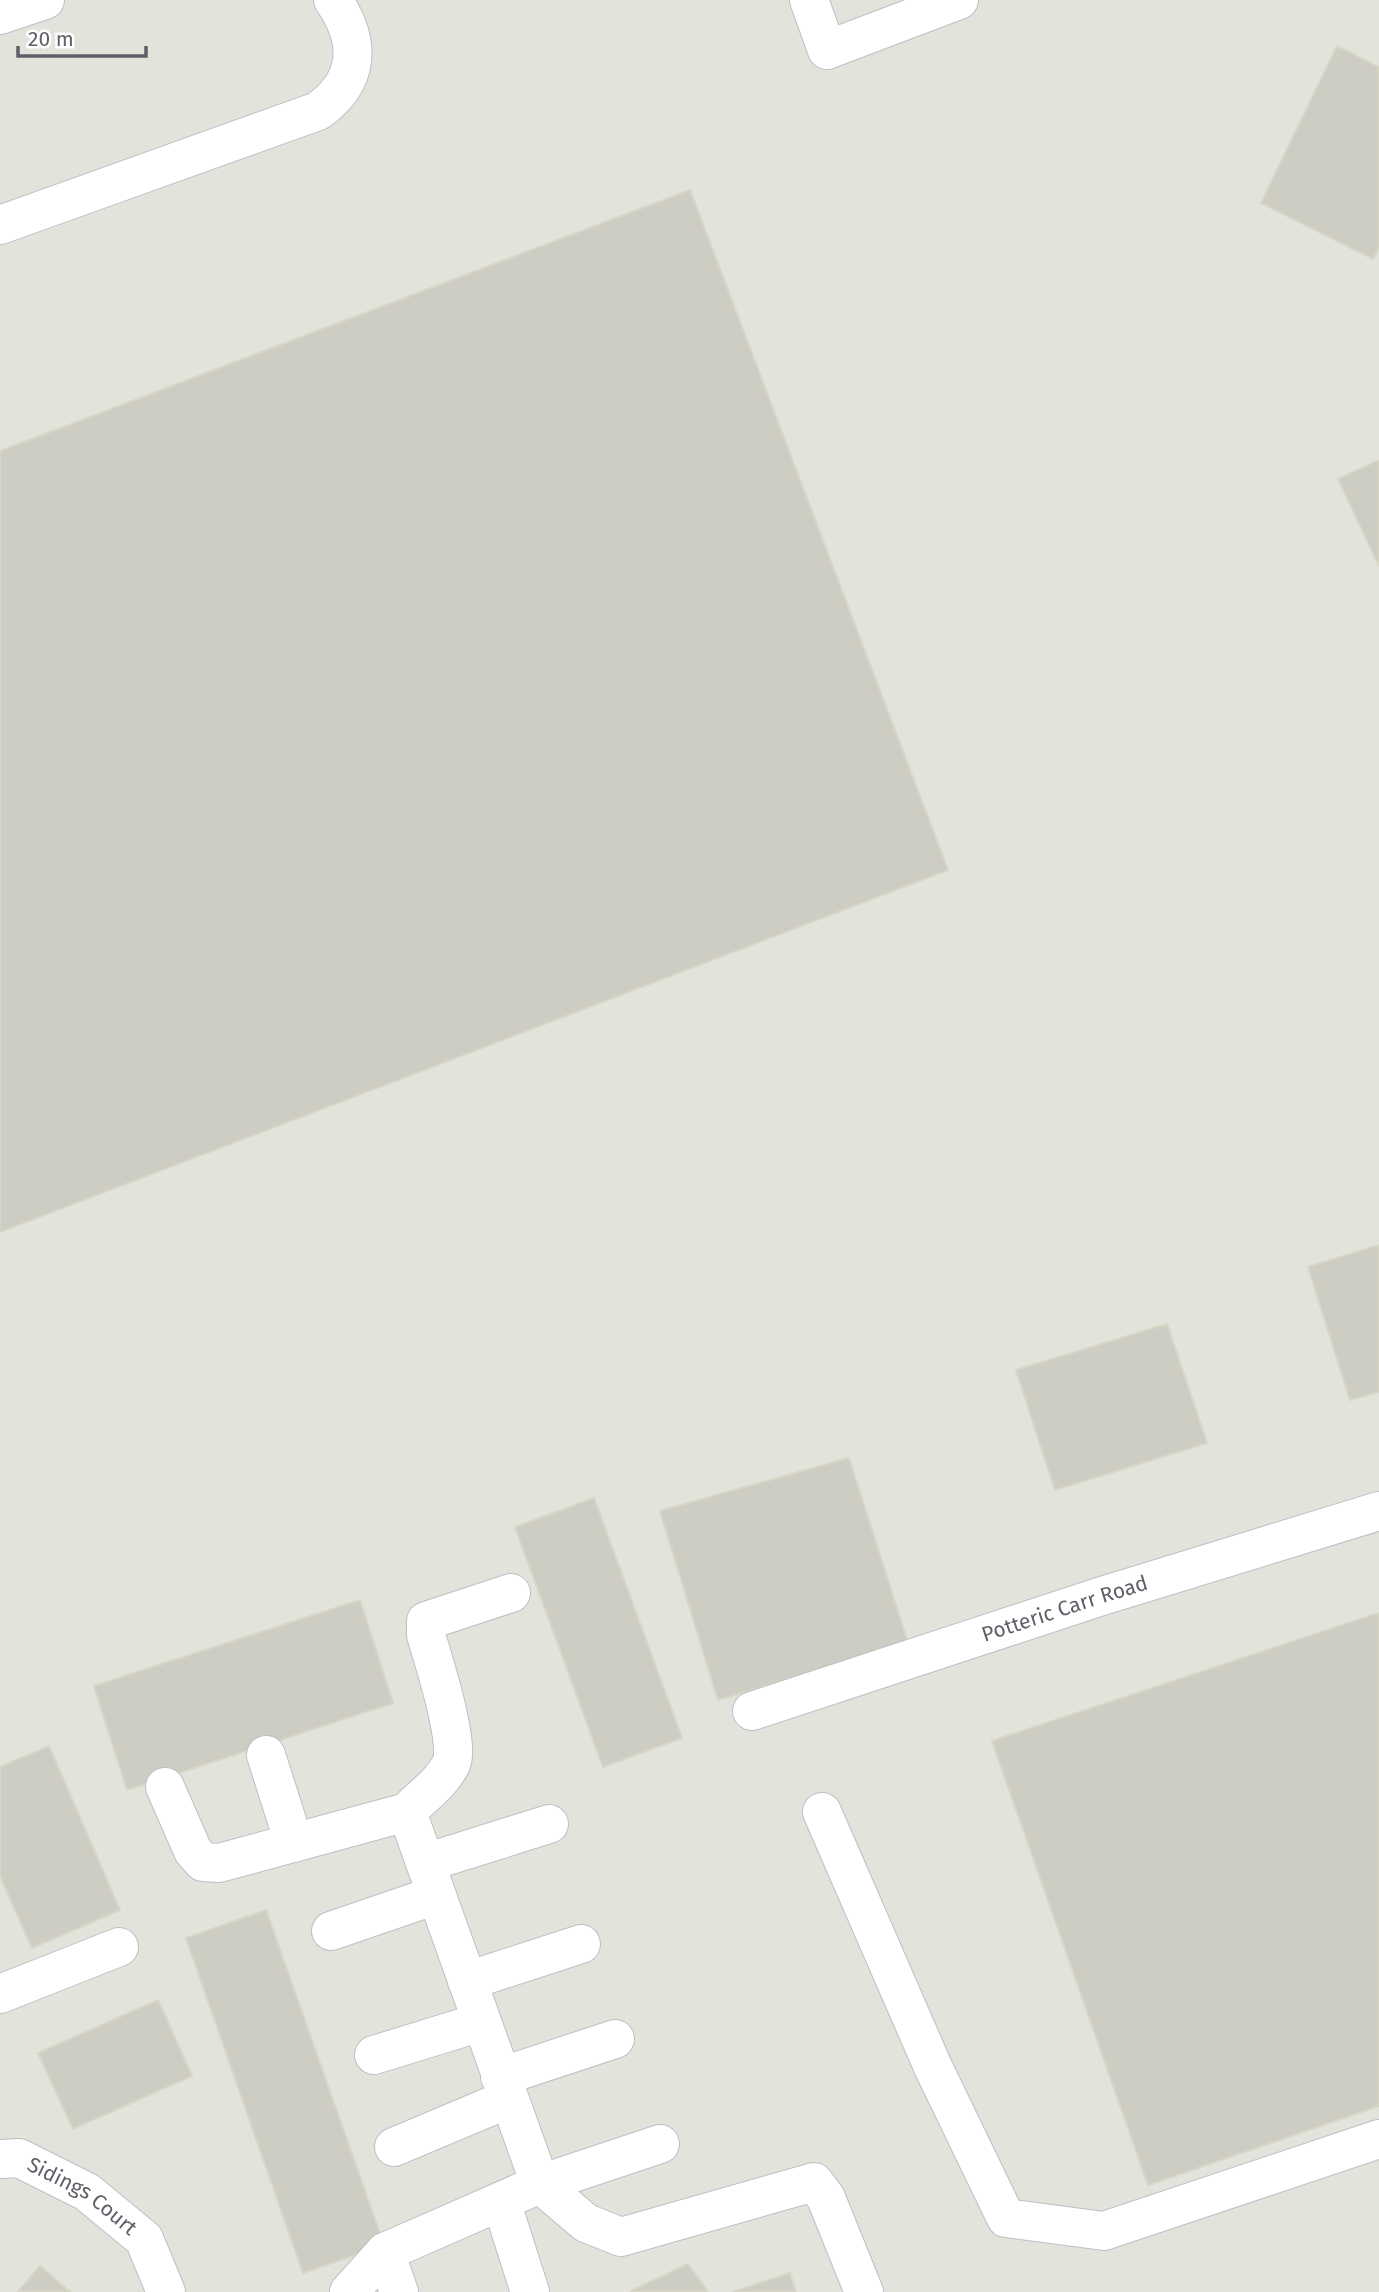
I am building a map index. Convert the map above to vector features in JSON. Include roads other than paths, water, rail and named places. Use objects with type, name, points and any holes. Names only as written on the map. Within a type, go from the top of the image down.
[{"type":"street","points":[[0,15],[45,0]]},
{"type":"street","points":[[0,225],[318,111],[339,96],[350,76],[353,47],[343,14],[332,0]]},
{"type":"street","points":[[809,0],[827,50],[959,0]]},
{"type":"street","name":"Potteric Carr Road","points":[[752,1712],[1102,1596],[1379,1511]]},
{"type":"street","points":[[165,1787],[193,1852],[203,1861],[219,1863],[407,1812],[439,1782],[453,1760],[452,1734],[426,1635],[426,1621],[511,1593]]},
{"type":"street","points":[[266,1755],[294,1843]]},
{"type":"street","points":[[407,1812],[540,2184],[586,2223],[621,2237],[814,2182],[826,2198],[864,2292]]},
{"type":"street","points":[[822,1812],[933,2067],[1006,2218],[1104,2231],[1379,2139]]},
{"type":"street","points":[[331,1931],[430,1879],[549,1824]]},
{"type":"street","points":[[467,1981],[581,1944]]},
{"type":"street","points":[[0,1994],[119,1947]]},
{"type":"street","points":[[374,2055],[481,2022]]},
{"type":"street","points":[[394,2147],[504,2088],[614,2039]]},
{"type":"street","points":[[349,2292],[385,2252],[540,2184],[660,2144]]},
{"type":"street","name":"Sidings Court","points":[[0,2159],[19,2158],[88,2192],[144,2239],[166,2292]]},
{"type":"street","points":[[500,2202],[530,2292]]},
{"type":"street","points":[[385,2252],[399,2292]]}]
